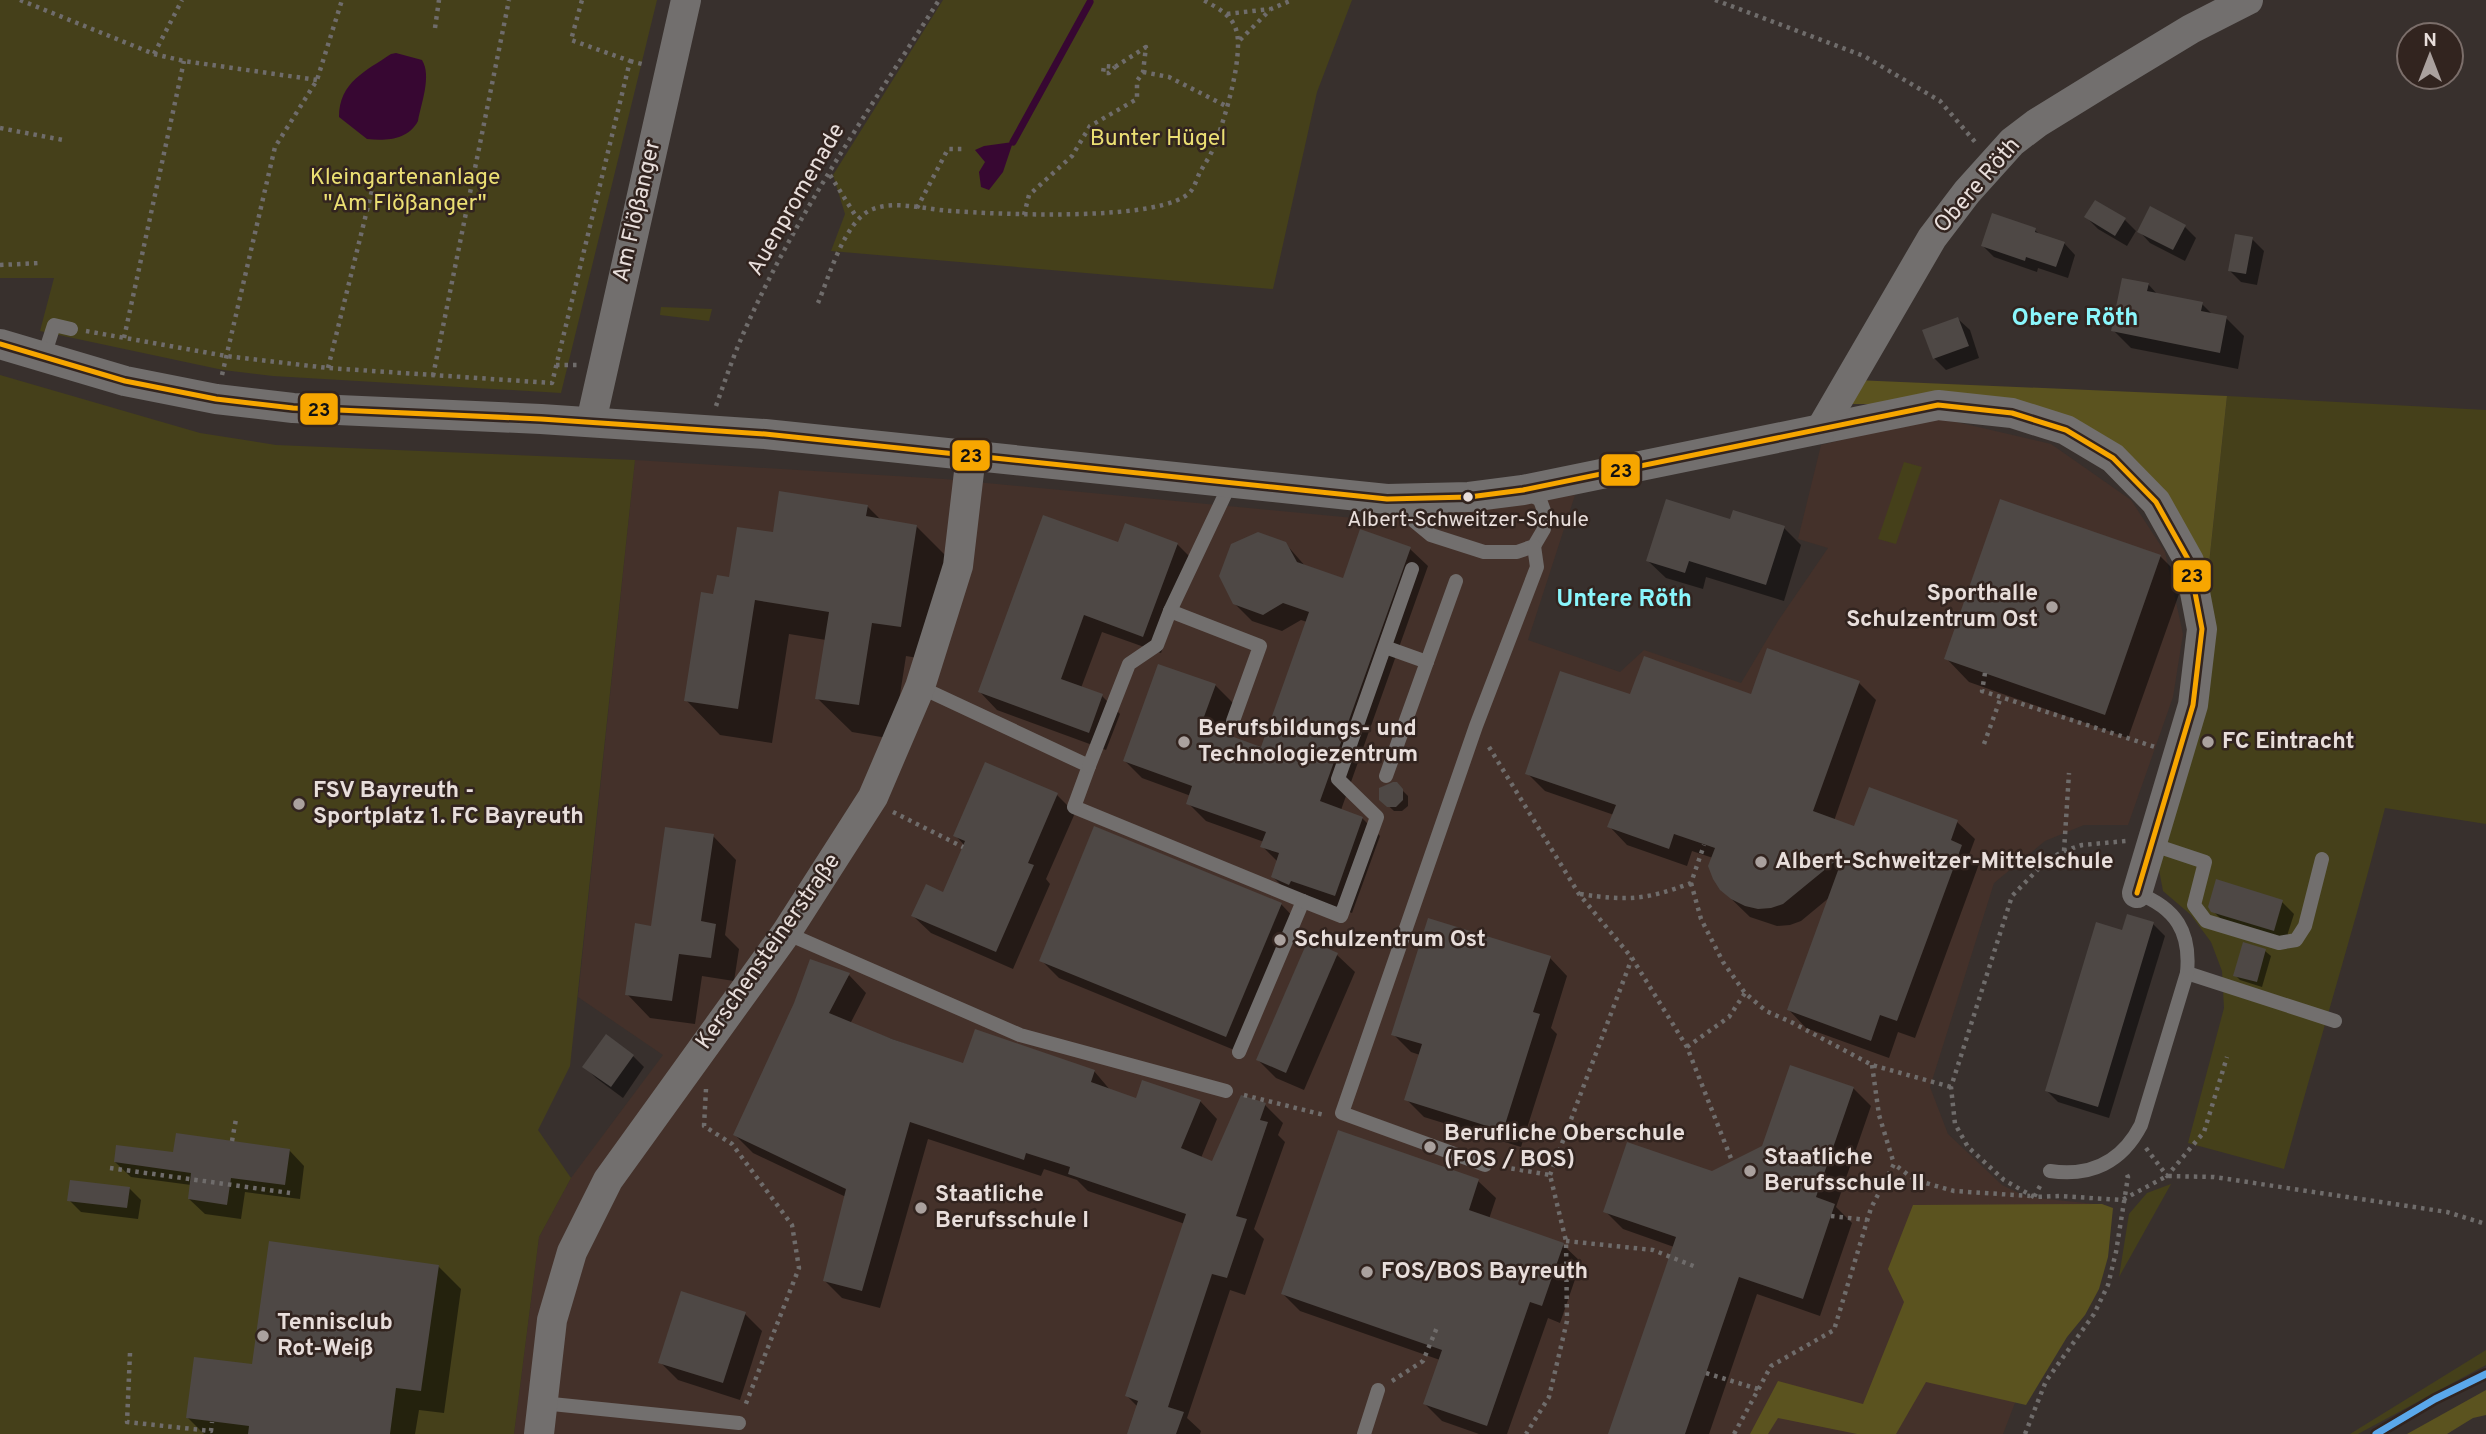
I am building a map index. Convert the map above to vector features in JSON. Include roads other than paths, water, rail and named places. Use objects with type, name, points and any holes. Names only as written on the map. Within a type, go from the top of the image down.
[{"type":"street","name":"Am Flößanger","points":[[591,422],[686,0]]},
{"type":"street","name":"Obere Röth","points":[[1822,427],[1932,238],[2012,142],[2037,123],[2191,29],[2248,0]]},
{"type":"street","points":[[0,344],[43,359],[125,381],[216,399],[292,408],[707,429],[1387,499],[1468,497],[1523,490],[1938,405],[2012,413],[2066,430],[2113,458],[2156,502],[2189,561],[2202,629],[2193,705],[2137,893]]},
{"type":"street","name":"Kerschensteinerstraße","points":[[539,1434],[552,1320],[572,1252],[608,1180],[786,933],[870,801],[920,687],[958,566],[971,455]]},
{"type":"lane","points":[[43,359],[54,325],[71,329]]},
{"type":"lane","points":[[1230,484],[1170,611],[1157,645],[1129,664],[1074,807],[1341,916],[1377,817],[1338,779],[1412,569]]},
{"type":"lane","points":[[1485,1164],[1342,1113],[1476,726],[1537,567],[1534,546],[1544,529],[1544,511],[1540,500],[1523,490]]},
{"type":"lane","points":[[1387,499],[1431,535],[1485,552],[1517,552],[1534,546]]},
{"type":"lane","points":[[1386,776],[1456,581]]},
{"type":"lane","points":[[1170,611],[1260,646],[1233,721]]},
{"type":"lane","points":[[1385,647],[1427,662]]},
{"type":"lane","points":[[920,687],[1089,766]]},
{"type":"lane","points":[[2151,844],[2205,862],[2194,905],[2206,921],[2279,943],[2296,940],[2305,926],[2322,859]]},
{"type":"lane","points":[[2050,1171],[2075,1173],[2111,1163],[2136,1135],[2141,1125],[2187,973],[2186,939],[2176,919],[2158,903],[2137,893]]},
{"type":"lane","points":[[1240,1052],[1303,901]]},
{"type":"lane","points":[[786,933],[1020,1035],[1226,1091]]},
{"type":"lane","points":[[2187,973],[2335,1021]]},
{"type":"lane","points":[[1364,1434],[1378,1390]]},
{"type":"lane","points":[[542,1403],[739,1423]]},
{"type":"waterway","points":[[1013,142],[1090,2]]},
{"type":"place","name":"Albert-Schweitzer-Schule","points":[[1468,497]]},
{"type":"place","name":"Sporthalle Schulzentrum Ost","points":[[2052,607]]},
{"type":"place","name":"Berufsbildungs- und Technologiezentrum","points":[[1184,742]]},
{"type":"place","name":"FC Eintracht","points":[[2208,742]]},
{"type":"place","name":"FSV Bayreuth - Sportplatz 1. FC Bayreuth","points":[[299,804]]},
{"type":"place","name":"Albert-Schweitzer-Mittelschule","points":[[1761,862]]},
{"type":"place","name":"Schulzentrum Ost","points":[[1280,940]]},
{"type":"place","name":"Berufliche Oberschule (FOS / BOS)","points":[[1430,1147]]},
{"type":"place","name":"Staatliche Berufsschule II","points":[[1750,1171]]},
{"type":"place","name":"Staatliche Berufsschule I","points":[[921,1208]]},
{"type":"place","name":"FOS/BOS Bayreuth","points":[[1367,1272]]},
{"type":"place","name":"Tennisclub Rot-Weiß","points":[[263,1336]]},
{"type":"district","name":"Obere Röth","points":[[2075,319]]},
{"type":"district","name":"Untere Röth","points":[[1624,600]]},
{"type":"park label","name":"Bunter Hügel","points":[[1158,139]]},
{"type":"park label","name":"Kleingartenanlage \"Am Flößanger\"","points":[[405,191]]}]
